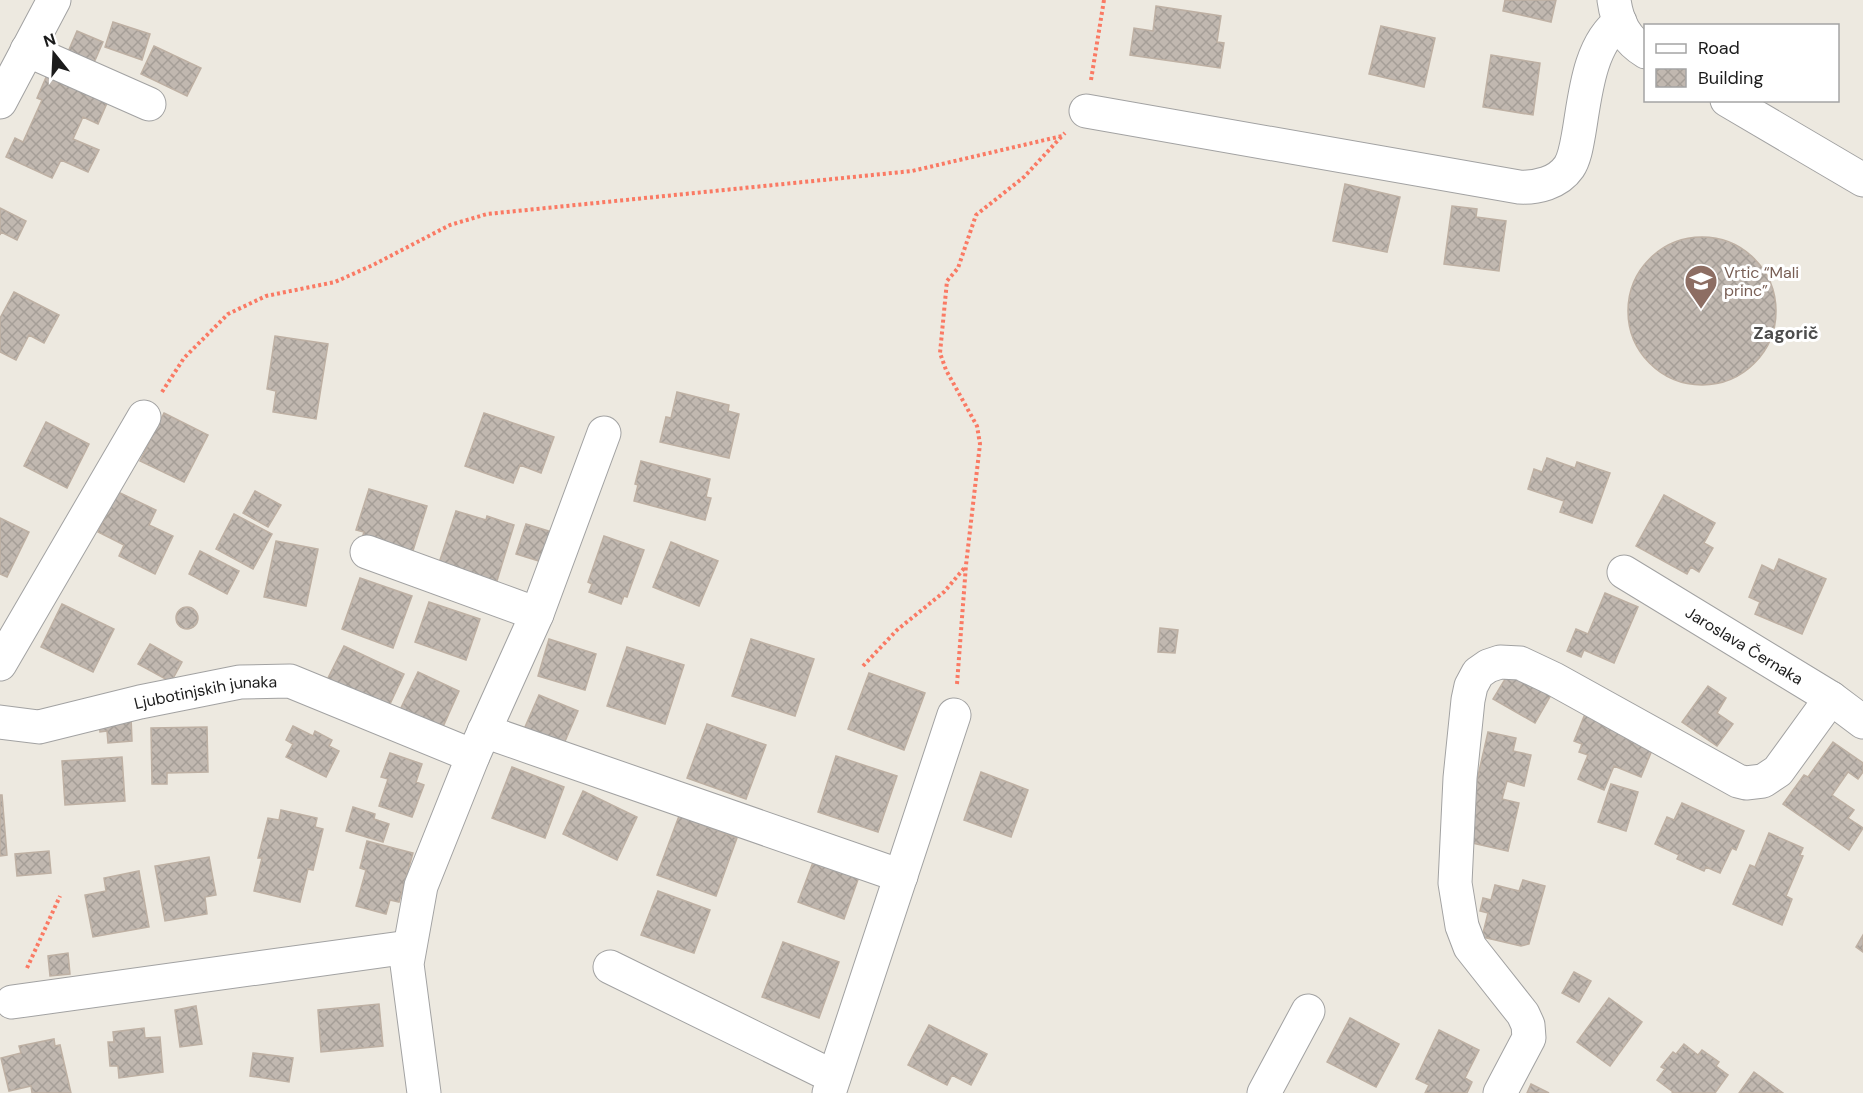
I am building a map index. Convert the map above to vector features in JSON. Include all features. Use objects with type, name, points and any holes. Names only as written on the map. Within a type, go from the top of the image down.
[{"type":"street","points":[[0,102],[54,0]]},
{"type":"street","points":[[1086,111],[1520,187],[1537,186],[1558,178],[1570,166],[1599,46],[1617,11]]},
{"type":"street","points":[[1617,11],[1624,34],[1644,51]]},
{"type":"street","points":[[27,50],[149,104]]},
{"type":"street","points":[[1730,102],[1863,180]]},
{"type":"street","points":[[0,664],[144,417]]},
{"type":"street","points":[[424,1093],[407,964],[421,886],[478,744],[537,614],[604,433]]},
{"type":"street","points":[[367,552],[537,614]]},
{"type":"street","name":"Jaroslava Černaka","points":[[1624,572],[1832,698],[1863,722]]},
{"type":"street","points":[[1500,1093],[1529,1038],[1528,1025],[1523,1014],[1470,947],[1462,926],[1455,883],[1460,778],[1468,700],[1471,686],[1478,673],[1500,662],[1520,663],[1554,679],[1738,781],[1746,783],[1763,781],[1778,771],[1832,698]]},
{"type":"street","name":"Ljubotinjskih junaka","points":[[0,722],[39,727],[140,702],[240,682],[290,681],[478,744],[901,876]]},
{"type":"street","points":[[610,967],[832,1085],[954,715]]},
{"type":"street","points":[[12,1002],[410,947]]},
{"type":"street","points":[[1264,1093],[1308,1011]]},
{"type":"path","points":[[954,715],[966,565],[980,444],[977,426],[946,370],[940,353],[946,281],[958,268],[976,215],[1024,177],[1086,111],[1104,0]]},
{"type":"path","points":[[144,417],[184,358],[228,314],[266,296],[335,282],[450,225],[487,214],[912,171],[1062,136]]},
{"type":"path","points":[[863,666],[897,630],[944,592],[966,565]]},
{"type":"path","points":[[12,1002],[60,896]]},
{"type":"building","points":[[1505,0],[1556,0],[1551,22],[1503,11]]},
{"type":"building","points":[[1156,6],[1221,16],[1217,42],[1224,43],[1220,68],[1130,55],[1134,28],[1153,31]]},
{"type":"building","points":[[113,22],[150,34],[142,60],[105,47]]},
{"type":"building","points":[[1381,26],[1435,38],[1424,87],[1369,74]]},
{"type":"building","points":[[77,31],[103,42],[90,72],[64,61]]},
{"type":"building","points":[[154,46],[201,68],[187,96],[141,74]]},
{"type":"building","points":[[1491,55],[1540,63],[1533,115],[1483,107]]},
{"type":"building","points":[[47,75],[107,103],[98,124],[83,117],[73,139],[99,150],[88,172],[61,160],[52,178],[6,157],[15,138],[23,142],[42,100],[37,98]]},
{"type":"building","points":[[1345,184],[1400,197],[1387,252],[1333,241]]},
{"type":"building","points":[[1452,206],[1477,209],[1476,217],[1506,221],[1499,271],[1444,264]]},
{"type":"building","points":[[0,208],[26,221],[17,240],[1,232],[0,235]]},
{"type":"building","points":[[1702,237],[1730,243],[1754,259],[1770,283],[1776,311],[1770,339],[1754,363],[1730,379],[1702,385],[1674,379],[1650,363],[1634,339],[1628,311],[1634,283],[1650,259],[1674,243]]},
{"type":"building","points":[[14,292],[59,315],[44,343],[29,335],[16,360],[0,352],[0,318]]},
{"type":"building","points":[[275,336],[328,344],[316,419],[273,412],[276,391],[267,389]]},
{"type":"building","points":[[677,392],[729,405],[728,411],[739,414],[729,458],[660,442],[666,417],[671,418]]},
{"type":"building","points":[[164,413],[208,435],[184,482],[140,461]]},
{"type":"building","points":[[484,413],[554,437],[541,473],[520,465],[513,483],[465,466]]},
{"type":"building","points":[[46,422],[89,444],[67,488],[24,466]]},
{"type":"building","points":[[1547,458],[1575,468],[1577,462],[1610,473],[1592,523],[1560,512],[1564,501],[1528,489],[1534,469],[1542,472]]},
{"type":"building","points":[[641,461],[710,479],[706,497],[711,498],[705,520],[634,501],[638,485],[635,484]]},
{"type":"building","points":[[369,489],[427,506],[411,557],[361,541],[364,532],[356,530]]},
{"type":"building","points":[[255,491],[281,505],[268,527],[243,513]]},
{"type":"building","points":[[118,492],[156,510],[149,525],[173,536],[155,574],[119,556],[124,545],[98,532]]},
{"type":"building","points":[[1664,495],[1715,523],[1704,543],[1713,548],[1699,572],[1691,567],[1687,574],[1636,546]]},
{"type":"building","points":[[456,511],[486,520],[487,516],[514,525],[496,584],[438,566]]},
{"type":"building","points":[[234,514],[272,534],[253,569],[216,549]]},
{"type":"building","points":[[0,518],[29,532],[7,577],[0,574]]},
{"type":"building","points":[[526,524],[552,532],[542,562],[516,554]]},
{"type":"building","points":[[604,536],[644,550],[627,597],[624,596],[621,604],[589,592],[592,584],[588,582]]},
{"type":"building","points":[[276,541],[318,549],[306,606],[264,597]]},
{"type":"building","points":[[671,542],[718,561],[699,606],[653,587]]},
{"type":"building","points":[[200,551],[239,571],[227,594],[189,574]]},
{"type":"building","points":[[1779,559],[1826,579],[1802,634],[1755,614],[1760,602],[1749,597],[1762,565],[1774,571]]},
{"type":"building","points":[[360,578],[412,596],[393,648],[342,629]]},
{"type":"building","points":[[1605,593],[1638,607],[1614,663],[1584,650],[1581,657],[1567,651],[1576,629],[1588,634]]},
{"type":"building","points":[[429,602],[480,619],[466,660],[415,642]]},
{"type":"building","points":[[62,604],[114,629],[93,672],[41,647]]},
{"type":"building","points":[[187,607],[195,610],[198,618],[195,626],[187,629],[179,626],[176,618],[179,610]]},
{"type":"building","points":[[1160,628],[1178,630],[1175,653],[1158,652]]},
{"type":"building","points":[[549,639],[596,654],[585,690],[538,676]]},
{"type":"building","points":[[751,639],[814,659],[795,716],[732,696]]},
{"type":"building","points":[[150,644],[182,662],[171,682],[138,664]]},
{"type":"building","points":[[344,646],[404,674],[383,719],[322,690]]},
{"type":"building","points":[[627,647],[684,665],[665,724],[607,706]]},
{"type":"building","points":[[1510,671],[1551,695],[1535,723],[1493,699]]},
{"type":"building","points":[[418,672],[459,691],[442,729],[400,710]]},
{"type":"building","points":[[869,673],[925,693],[904,750],[848,729]]},
{"type":"building","points":[[1708,686],[1726,698],[1717,713],[1733,724],[1717,746],[1682,722]]},
{"type":"building","points":[[539,695],[578,711],[560,753],[521,736]]},
{"type":"building","points":[[1585,714],[1655,743],[1641,777],[1614,766],[1604,790],[1578,779],[1588,755],[1579,752],[1582,744],[1574,741]]},
{"type":"building","points":[[131,717],[132,741],[108,743],[107,731],[100,732],[99,719]]},
{"type":"building","points":[[707,724],[766,745],[746,799],[687,778]]},
{"type":"building","points":[[293,726],[313,736],[315,731],[332,740],[329,746],[339,751],[326,777],[286,757],[293,744],[286,740]]},
{"type":"building","points":[[207,727],[208,772],[167,773],[167,784],[152,784],[151,728]]},
{"type":"building","points":[[1488,732],[1516,738],[1513,751],[1531,755],[1524,786],[1507,781],[1502,799],[1519,803],[1508,851],[1463,841]]},
{"type":"building","points":[[1833,742],[1863,763],[1863,772],[1858,779],[1848,772],[1832,795],[1854,810],[1848,818],[1863,828],[1849,850],[1783,804],[1804,775],[1808,777]]},
{"type":"building","points":[[390,753],[422,764],[416,782],[424,785],[412,817],[379,806],[388,779],[381,777]]},
{"type":"building","points":[[836,756],[897,776],[878,832],[818,812]]},
{"type":"building","points":[[122,757],[125,801],[65,805],[62,761]]},
{"type":"building","points":[[512,767],[564,787],[545,838],[492,818]]},
{"type":"building","points":[[981,772],[1028,790],[1011,837],[964,820]]},
{"type":"building","points":[[1611,784],[1638,792],[1626,831],[1598,822]]},
{"type":"building","points":[[583,791],[637,817],[617,860],[563,834]]},
{"type":"building","points":[[0,795],[2,795],[7,855],[0,856]]},
{"type":"building","points":[[1682,803],[1744,831],[1736,850],[1732,848],[1720,873],[1706,867],[1704,871],[1677,859],[1679,855],[1655,844],[1667,817],[1674,820]]},
{"type":"building","points":[[353,807],[375,814],[374,819],[389,824],[383,842],[346,831]]},
{"type":"building","points":[[281,810],[317,818],[315,827],[323,829],[313,870],[308,869],[300,902],[254,891],[262,858],[258,858],[268,818],[279,820]]},
{"type":"building","points":[[679,816],[737,838],[716,896],[657,875]]},
{"type":"building","points":[[1769,833],[1803,848],[1800,855],[1803,856],[1786,896],[1792,899],[1782,925],[1733,904],[1750,865],[1755,867]]},
{"type":"building","points":[[367,841],[413,853],[399,902],[390,900],[386,914],[356,906],[366,870],[360,868]]},
{"type":"building","points":[[49,851],[51,873],[17,876],[15,854]]},
{"type":"building","points":[[209,857],[216,895],[205,897],[207,914],[165,921],[155,866]]},
{"type":"building","points":[[815,857],[860,874],[844,919],[798,902]]},
{"type":"building","points":[[139,871],[149,927],[93,937],[85,895],[106,891],[104,878]]},
{"type":"building","points":[[1523,880],[1545,886],[1529,944],[1521,946],[1482,937],[1488,913],[1480,911],[1483,898],[1491,900],[1495,885],[1519,891]]},
{"type":"building","points":[[658,891],[710,910],[694,953],[641,935]]},
{"type":"building","points":[[1863,935],[1863,952],[1856,947]]},
{"type":"building","points":[[783,942],[839,962],[819,1018],[762,997]]},
{"type":"building","points":[[68,953],[70,974],[50,976],[48,956]]},
{"type":"building","points":[[1574,972],[1591,981],[1579,1002],[1562,993]]},
{"type":"building","points":[[1609,998],[1642,1022],[1610,1066],[1577,1042]]},
{"type":"building","points":[[379,1004],[383,1046],[321,1052],[318,1010]]},
{"type":"building","points":[[196,1006],[202,1044],[180,1047],[175,1010]]},
{"type":"building","points":[[1350,1018],[1399,1044],[1376,1087],[1327,1062]]},
{"type":"building","points":[[929,1025],[987,1054],[971,1085],[952,1075],[947,1085],[908,1065]]},
{"type":"building","points":[[144,1028],[145,1038],[160,1037],[163,1072],[119,1078],[118,1066],[110,1066],[108,1042],[114,1042],[113,1032]]},
{"type":"building","points":[[1439,1030],[1479,1050],[1465,1078],[1472,1082],[1467,1093],[1425,1093],[1429,1085],[1416,1079]]},
{"type":"building","points":[[54,1039],[55,1046],[60,1045],[71,1093],[32,1093],[31,1086],[9,1091],[1,1058],[21,1053],[19,1046]]},
{"type":"building","points":[[1684,1044],[1698,1055],[1702,1050],[1719,1062],[1716,1066],[1728,1075],[1715,1093],[1672,1093],[1657,1080],[1665,1069],[1661,1067],[1673,1052],[1676,1054]]},
{"type":"building","points":[[253,1053],[293,1058],[289,1082],[250,1076]]},
{"type":"building","points":[[1754,1072],[1783,1093],[1739,1093]]},
{"type":"building","points":[[1531,1084],[1549,1093],[1527,1093]]},
{"type":"place","name":"Vrtic “Mali princ”","points":[[1701,310]]},
{"type":"district","name":"Zagorič","points":[[1786,333]]}]
